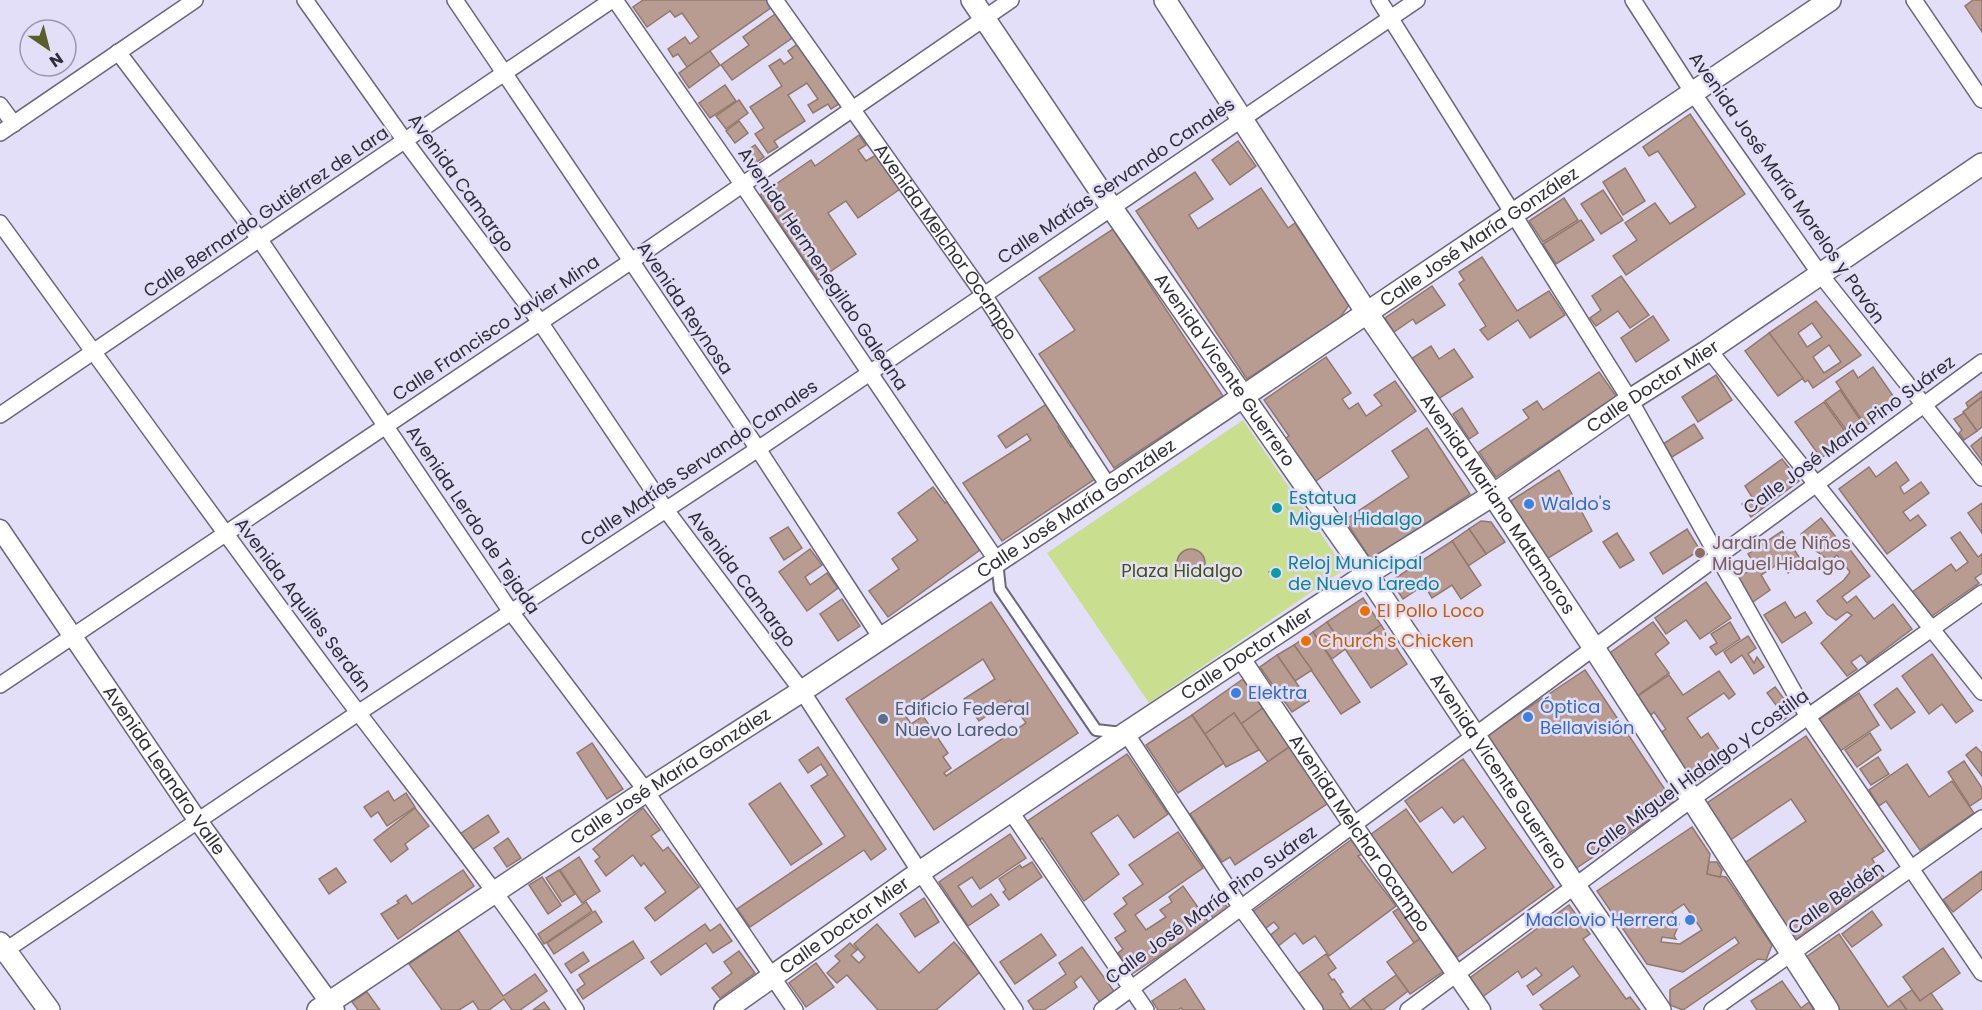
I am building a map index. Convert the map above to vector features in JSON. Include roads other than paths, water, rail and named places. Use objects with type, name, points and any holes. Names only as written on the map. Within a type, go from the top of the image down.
[{"type":"main road","name":"Avenida Vicente Guerrero","points":[[972,0],[1111,207],[1367,574],[1660,1010]]},
{"type":"main road","name":"Avenida Mariano Matamoros","points":[[1165,0],[1368,313],[1493,495],[1594,648],[1828,1010]]},
{"type":"main road","name":"Calle José María González","points":[[328,1007],[494,892],[802,691],[1243,397],[1830,0]]},
{"type":"main road","name":"Calle Doctor Mier","points":[[725,1010],[920,872],[1126,733],[1367,574],[1493,495],[1630,400],[1709,350],[1982,164]]},
{"type":"main road","points":[[2,949],[49,1010]]},
{"type":"street","points":[[0,133],[195,0]]},
{"type":"street","name":"Avenida Camargo","points":[[305,0],[405,141],[540,322],[666,510],[802,691],[920,872],[1015,1010]]},
{"type":"street","name":"Avenida Reynosa","points":[[455,0],[758,449],[881,638]]},
{"type":"street","name":"Calle Bernardo Gutiérrez de Lara","points":[[0,415],[614,0]]},
{"type":"street","name":"Avenida Hermenegildo Galeana","points":[[614,0],[742,184],[997,561]]},
{"type":"street","name":"Avenida Melchor Ocampo","points":[[775,0],[984,295],[1108,487]]},
{"type":"street","name":"Calle Francisco Javier Mina","points":[[0,685],[630,262],[1011,0]]},
{"type":"street","points":[[1378,0],[1630,400],[1808,717],[1982,973]]},
{"type":"street","name":"Calle Matías Servando Canales","points":[[2,949],[758,449],[1416,0]]},
{"type":"street","name":"Avenida José María Morelos y Pavón","points":[[1633,0],[1693,93],[1820,274],[1982,478]]},
{"type":"street","points":[[1914,0],[1982,100]]},
{"type":"street","name":"Avenida Lerdo de Tejada","points":[[118,52],[260,240],[511,612],[646,791],[795,1010]]},
{"type":"street","points":[[0,105],[14,124]]},
{"type":"street","name":"Avenida Aquiles Serdán","points":[[0,223],[225,534],[494,892],[576,1010]]},
{"type":"street","points":[[1709,350],[1982,692]]},
{"type":"street","name":"Calle José María Pino Suárez","points":[[1102,1010],[1982,362]]},
{"type":"street","name":"Avenida Leandro Valle","points":[[0,529],[328,1007]]},
{"type":"street","points":[[997,561],[1000,589],[1096,730],[1126,733],[1241,908],[1315,1010]]},
{"type":"street","name":"Calle Miguel Hidalgo y Costilla","points":[[1408,1010],[1692,799],[1982,593]]},
{"type":"street","name":"Avenida Melchor Ocampo","points":[[1240,657],[1481,1010]]},
{"type":"street","points":[[1011,812],[1146,1010]]},
{"type":"street","name":"Calle Beldén","points":[[1712,1010],[1982,818]]},
{"type":"place","name":"Waldo's","points":[[1529,504]]},
{"type":"place","name":"Estatua Miguel Hidalgo","points":[[1277,508]]},
{"type":"place","name":"Jardín de Niños Miguel Hidalgo","points":[[1700,553]]},
{"type":"place","name":"Reloj Municipal de Nuevo Laredo","points":[[1276,573]]},
{"type":"place","name":"El Pollo Loco","points":[[1365,611]]},
{"type":"place","name":"Church's Chicken","points":[[1306,641]]},
{"type":"place","name":"Elektra","points":[[1236,693]]},
{"type":"place","name":"Óptica Bellavisión","points":[[1528,717]]},
{"type":"place","name":"Edificio Federal Nuevo Laredo","points":[[883,719]]},
{"type":"place","name":"Maclovio Herrera","points":[[1690,920]]},
{"type":"park label","name":"Plaza Hidalgo","points":[[1182,571]]}]
